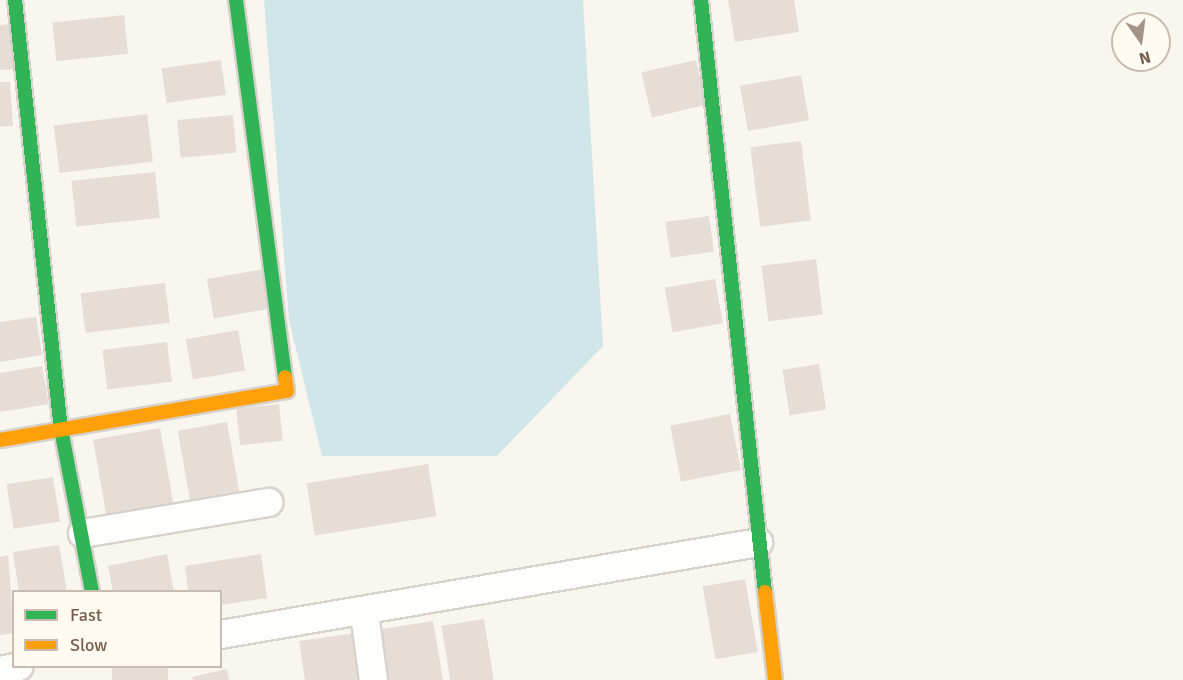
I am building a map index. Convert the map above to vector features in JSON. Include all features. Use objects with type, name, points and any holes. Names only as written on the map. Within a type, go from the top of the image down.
[{"type":"street","points":[[15,0],[61,429],[92,590]]},
{"type":"street","points":[[0,440],[287,391],[236,0]]},
{"type":"street","points":[[701,0],[758,542],[776,680]]},
{"type":"street","points":[[82,533],[268,502]]},
{"type":"street","points":[[222,634],[364,613],[758,542]]},
{"type":"street","points":[[364,613],[373,680]]},
{"type":"shaded area","points":[[264,0],[583,0],[603,346],[497,456],[322,456],[289,320]]},
{"type":"building","points":[[728,0],[794,0],[799,32],[735,42]]},
{"type":"building","points":[[124,15],[128,54],[56,61],[52,23]]},
{"type":"building","points":[[11,24],[15,69],[0,70],[0,25]]},
{"type":"building","points":[[221,60],[226,95],[166,103],[162,68]]},
{"type":"building","points":[[696,60],[706,105],[652,117],[641,73]]},
{"type":"building","points":[[801,75],[809,120],[748,131],[740,86]]},
{"type":"building","points":[[0,82],[10,82],[13,126],[0,127]]},
{"type":"building","points":[[147,114],[153,162],[60,173],[54,125]]},
{"type":"building","points":[[233,115],[236,153],[181,158],[177,120]]},
{"type":"building","points":[[801,141],[811,220],[760,227],[750,147]]},
{"type":"building","points":[[155,172],[160,218],[76,227],[71,181]]},
{"type":"building","points":[[709,216],[714,252],[670,258],[665,222]]},
{"type":"building","points":[[816,259],[823,315],[768,321],[761,266]]},
{"type":"building","points":[[264,269],[271,308],[214,318],[207,279]]},
{"type":"building","points":[[715,279],[723,323],[673,332],[665,288]]},
{"type":"building","points":[[165,283],[170,323],[86,333],[81,293]]},
{"type":"building","points":[[36,317],[42,355],[0,362],[0,322]]},
{"type":"building","points":[[238,330],[245,370],[193,380],[186,339]]},
{"type":"building","points":[[167,342],[172,382],[107,390],[102,350]]},
{"type":"building","points":[[819,364],[826,409],[790,415],[782,370]]},
{"type":"building","points":[[42,366],[49,404],[0,412],[0,373]]},
{"type":"building","points":[[279,404],[283,441],[240,445],[236,408]]},
{"type":"building","points":[[730,414],[741,470],[681,482],[670,426]]},
{"type":"building","points":[[227,422],[240,497],[191,506],[178,431]]},
{"type":"building","points":[[160,428],[174,509],[107,521],[93,440]]},
{"type":"building","points":[[428,464],[436,516],[315,536],[307,483]]},
{"type":"building","points":[[53,477],[60,521],[14,529],[7,484]]},
{"type":"building","points":[[59,545],[67,590],[19,590],[13,552]]},
{"type":"building","points":[[167,554],[174,590],[113,590],[108,566]]},
{"type":"building","points":[[261,554],[267,598],[222,605],[222,590],[188,590],[185,566]]},
{"type":"building","points":[[8,555],[12,633],[0,635],[0,557]]},
{"type":"building","points":[[745,579],[758,652],[716,659],[703,586]]},
{"type":"building","points":[[484,619],[494,680],[450,680],[442,626]]},
{"type":"building","points":[[433,621],[443,680],[389,680],[382,629]]},
{"type":"building","points":[[357,633],[364,680],[305,680],[299,641]]},
{"type":"building","points":[[112,668],[168,668],[168,680],[112,680]]},
{"type":"building","points":[[227,669],[229,680],[193,680],[192,677]]},
{"type":"traffic: fast","points":[[15,0],[61,429],[92,590]]},
{"type":"traffic: fast","points":[[236,0],[285,377]]},
{"type":"traffic: fast","points":[[701,0],[765,592]]},
{"type":"traffic: slow","points":[[0,440],[287,391],[285,377]]},
{"type":"traffic: slow","points":[[765,592],[775,680]]}]
